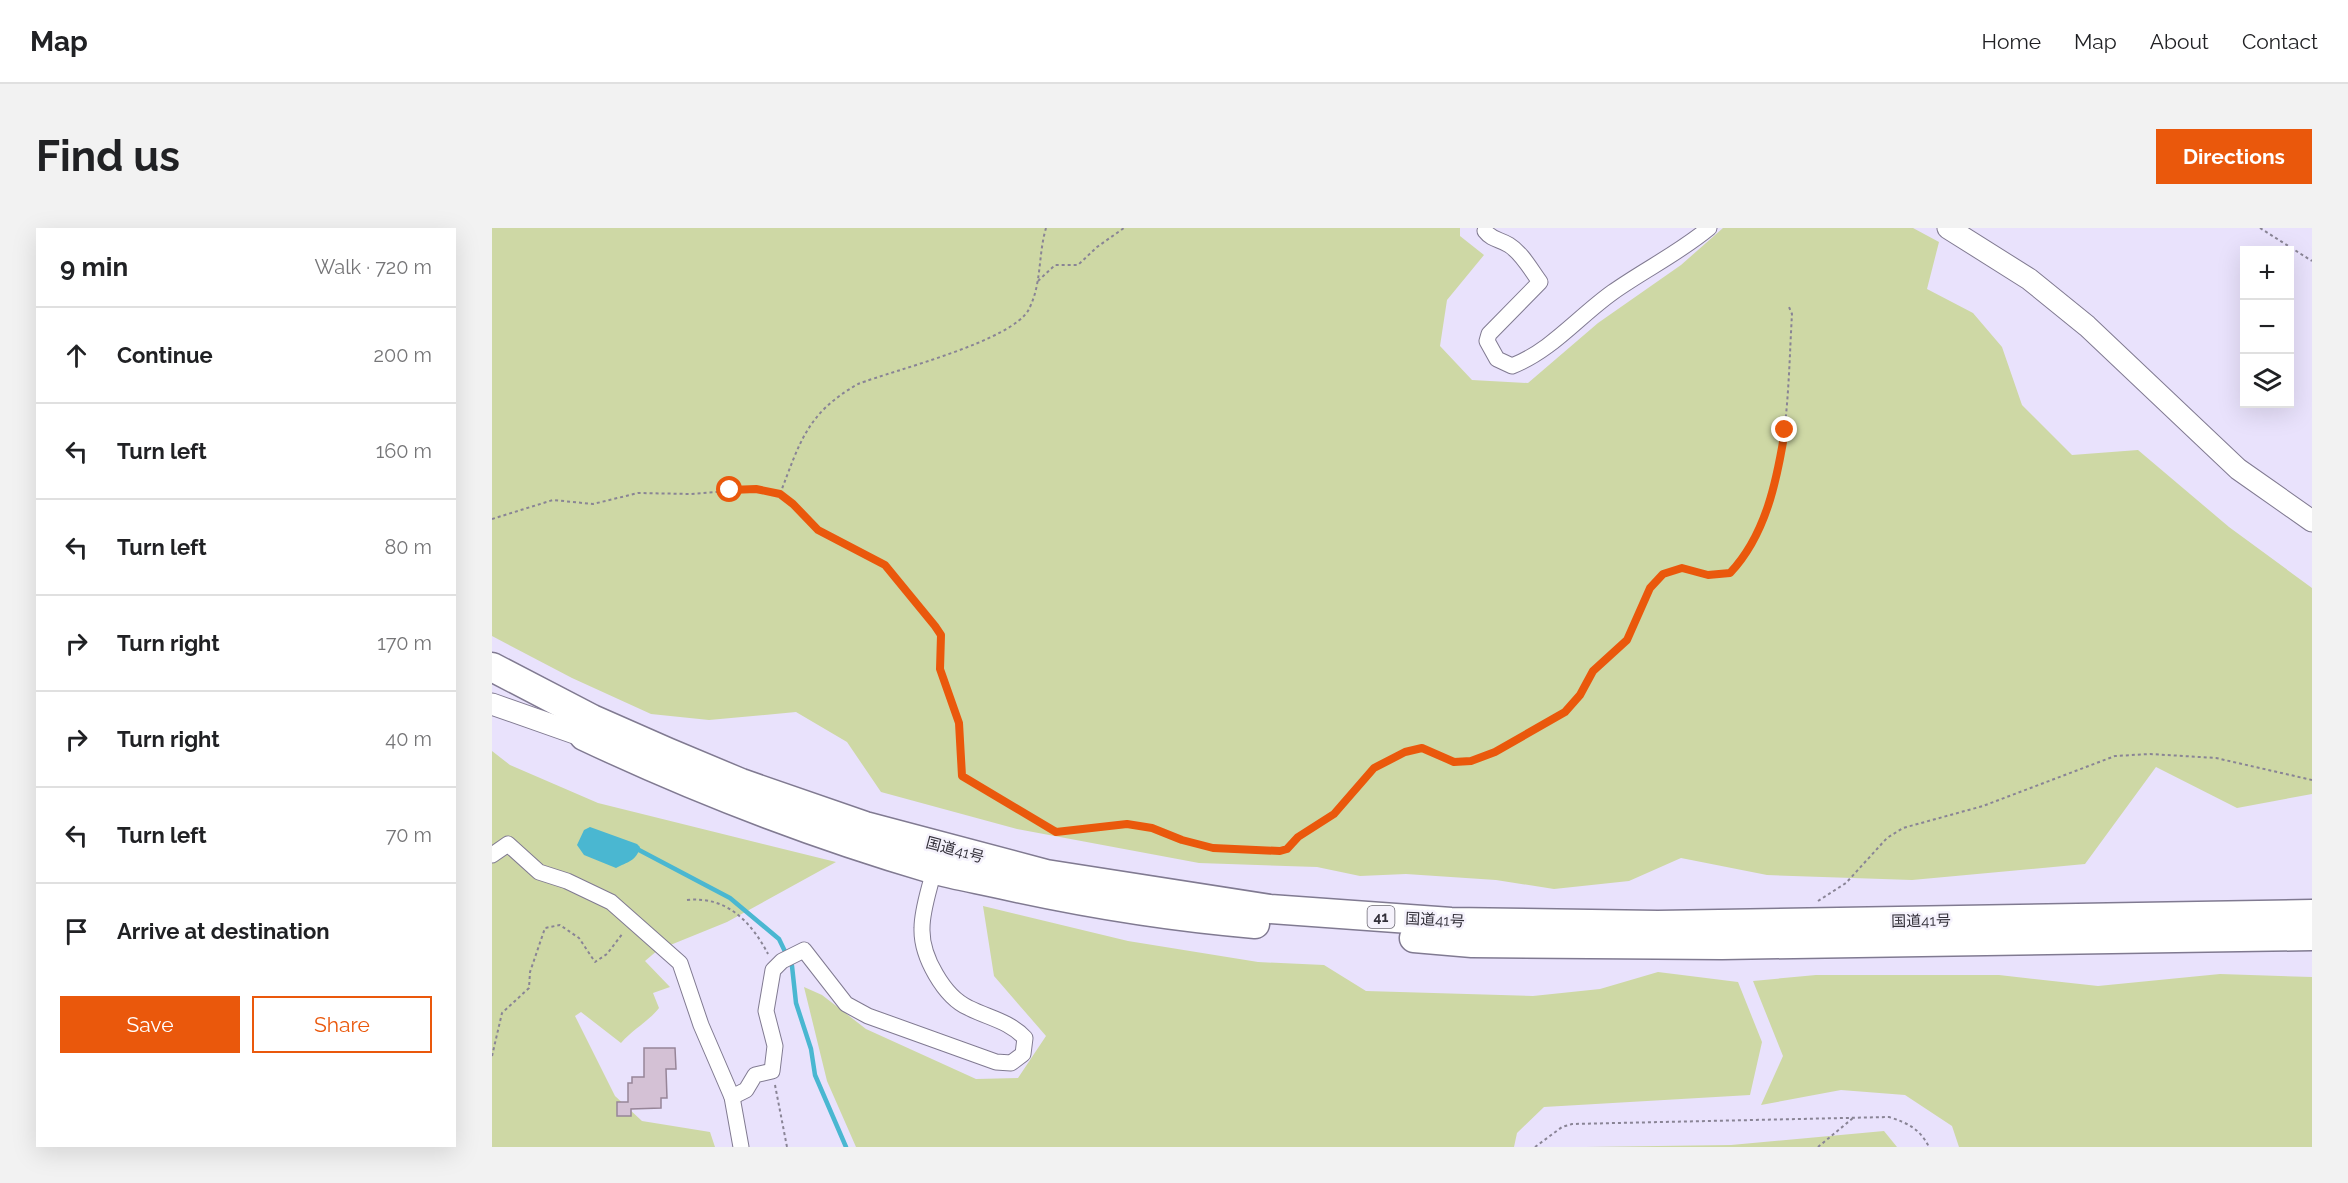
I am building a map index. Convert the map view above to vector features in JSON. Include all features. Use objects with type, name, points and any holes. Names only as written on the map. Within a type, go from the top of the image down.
[{"type":"highway","name":"国道41号","points":[[492,667],[639,762],[787,822],[934,869],[1051,895],[1180,918],[1472,944],[1722,945],[2253,927],[2312,915]]},
{"type":"highway","name":"国道41号","points":[[492,689],[587,727],[865,826],[1046,874],[1270,909],[1451,922],[2253,927],[2312,936]]},
{"type":"highway","points":[[2253,927],[2312,904]]},
{"type":"highway","points":[[2253,927],[2312,943]]},
{"type":"street","points":[[1485,231],[1491,238],[1508,244],[1519,254],[1540,282],[1489,334],[1486,341],[1497,359],[1512,366],[1536,355],[1609,295],[1679,251],[1709,228]]},
{"type":"street","points":[[1948,228],[2029,279],[2087,326],[2238,469],[2312,521]]},
{"type":"street","points":[[492,654],[587,727]]},
{"type":"street","points":[[492,704],[587,727]]},
{"type":"street","points":[[492,855],[508,844],[539,872],[567,881],[611,902],[680,963],[701,1025],[732,1097],[741,1147]]},
{"type":"street","points":[[732,1097],[746,1089],[756,1075],[772,1071],[775,1046],[766,1011],[783,962],[804,950],[846,1004],[868,1016],[996,1062],[1011,1063],[1023,1054],[1025,1038],[1015,1028],[956,1000],[945,988],[926,951],[922,928],[934,869]]},
{"type":"path","points":[[780,494],[800,442],[816,416],[835,397],[858,384],[1005,331],[1027,313],[1038,281],[1046,228]]},
{"type":"path","points":[[1038,281],[1055,265],[1078,265],[1097,247],[1124,228]]},
{"type":"path","points":[[2260,228],[2312,261]]},
{"type":"path","points":[[492,519],[553,500],[593,504],[639,493],[691,494],[756,489],[780,494],[818,530],[885,565],[941,635],[942,678],[959,723],[962,776],[1056,832],[1127,824],[1152,828],[1182,840],[1213,848],[1280,851],[1287,849],[1298,837],[1334,814],[1374,768],[1405,752],[1422,748],[1454,762],[1471,761],[1495,752],[1565,712],[1580,695],[1593,671],[1627,640],[1650,588],[1663,574],[1682,568],[1708,575],[1730,573],[1738,565],[1767,511],[1781,456],[1786,419],[1792,314],[1789,307]]},
{"type":"path","points":[[1814,902],[1846,883],[1887,838],[1903,828],[1983,806],[2115,756],[2150,754],[2216,758],[2312,780]]},
{"type":"path","points":[[687,900],[713,900],[748,924],[763,945],[783,962]]},
{"type":"path","points":[[492,1056],[502,1013],[529,988],[530,972],[545,928],[560,925],[579,938],[595,962],[607,954],[634,922]]},
{"type":"path","points":[[772,1071],[787,1147]]},
{"type":"path","points":[[1535,1147],[1562,1127],[1572,1124],[1889,1117],[1909,1123],[1924,1137],[1929,1147]]},
{"type":"path","points":[[1818,1147],[1853,1118]]},
{"type":"green space","points":[[492,228],[1460,228],[1460,236],[1484,255],[1447,300],[1440,346],[1472,380],[1528,383],[1598,323],[1681,265],[1723,228],[1913,228],[1939,242],[1927,289],[1973,313],[2002,347],[2022,405],[2072,455],[2138,450],[2229,527],[2312,588],[2312,794],[2237,808],[2156,767],[2085,864],[1912,880],[1767,875],[1681,858],[1629,881],[1554,889],[1496,880],[1406,874],[1360,876],[1317,867],[1199,863],[1017,829],[881,792],[847,742],[796,712],[709,720],[651,714],[572,678],[492,636]]},
{"type":"green space","points":[[492,751],[510,765],[598,803],[836,862],[727,922],[658,950],[645,961],[670,987],[653,993],[659,1008],[621,1043],[581,1012],[575,1016],[615,1096],[642,1121],[710,1132],[715,1147],[492,1147]]},
{"type":"green space","points":[[983,906],[1128,941],[1258,962],[1324,965],[1366,991],[1533,996],[1600,989],[1658,972],[1738,982],[1762,1042],[1750,1095],[1544,1107],[1517,1133],[1514,1147],[856,1147],[827,1081],[804,987],[822,995],[866,1029],[976,1079],[1018,1078],[1046,1036],[994,976]]},
{"type":"green space","points":[[2220,974],[2312,977],[2312,1147],[1959,1147],[1952,1126],[1905,1095],[1841,1090],[1761,1105],[1783,1056],[1753,981],[1816,975],[1999,975],[2098,986]]},
{"type":"green space","points":[[1884,1131],[1897,1147],[1585,1147],[1731,1145]]},
{"type":"water","points":[[590,827],[637,844],[640,847],[639,852],[631,860],[616,868],[584,855],[577,845],[584,830]]},
{"type":"building","points":[[644,1048],[675,1048],[676,1069],[666,1069],[667,1098],[661,1098],[661,1108],[631,1109],[631,1116],[617,1116],[617,1102],[628,1102],[628,1083],[632,1083],[632,1077],[644,1077]]},
{"type":"waterway","points":[[639,850],[730,898],[779,939],[792,966],[796,1003],[811,1049],[815,1075],[846,1147]]},
{"type":"route","points":[[730,490],[756,489],[780,494],[818,530],[836,542],[879,560],[885,565],[935,626],[941,635],[940,669],[944,687],[959,723],[962,742],[962,776],[1056,832],[1127,824],[1152,828],[1182,840],[1213,848],[1280,851],[1287,849],[1298,837],[1334,814],[1374,768],[1405,752],[1422,748],[1454,762],[1471,761],[1495,752],[1565,712],[1580,695],[1593,671],[1627,640],[1650,588],[1663,574],[1682,568],[1708,575],[1730,573],[1738,565],[1767,511],[1785,430]]}]
